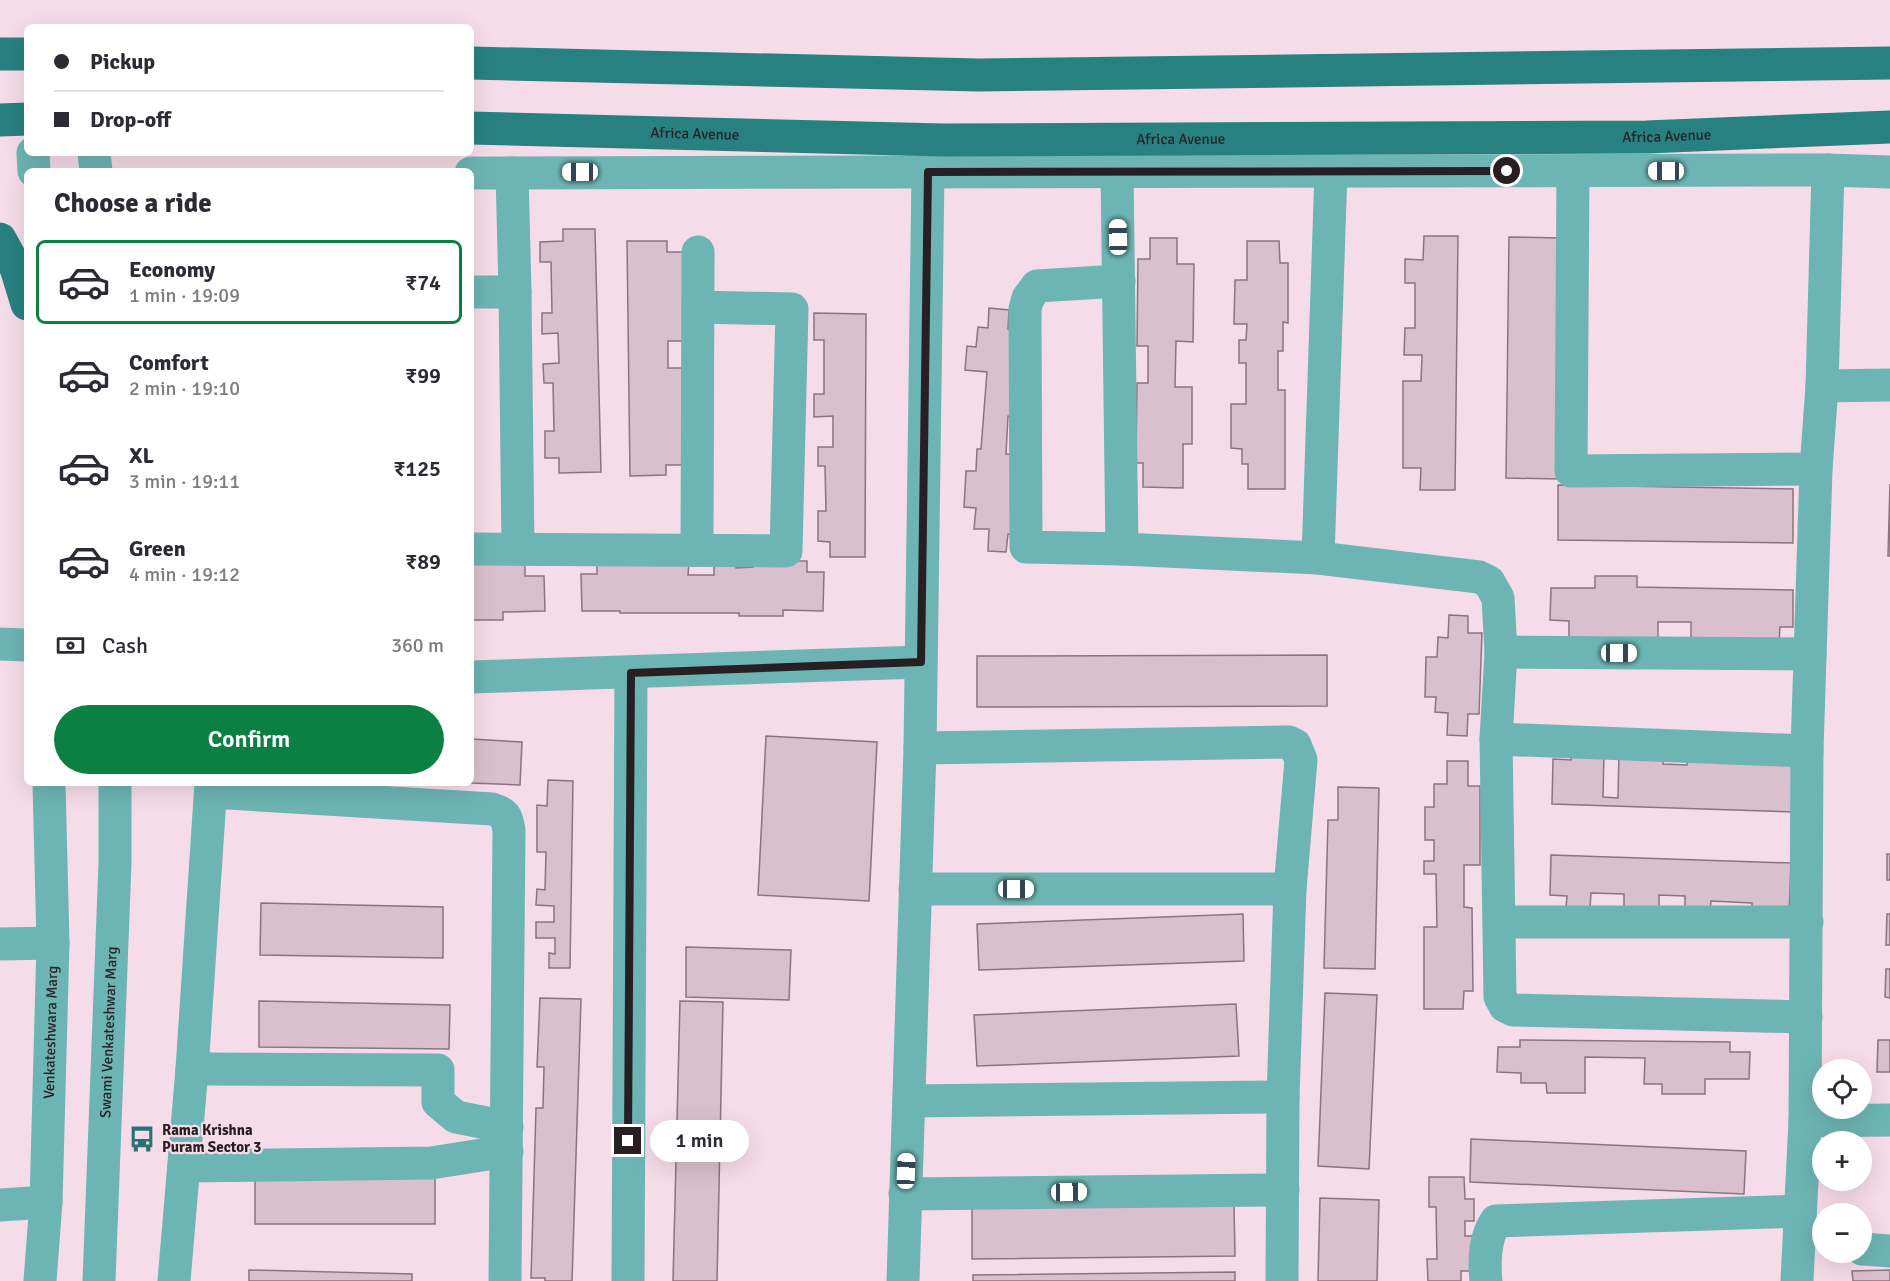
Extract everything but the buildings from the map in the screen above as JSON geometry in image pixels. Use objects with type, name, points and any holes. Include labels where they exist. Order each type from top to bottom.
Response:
[{"type":"main road","points":[[0,54],[24,54]]},
{"type":"main road","points":[[474,63],[979,75],[1890,63]]},
{"type":"main road","points":[[0,120],[24,118]]},
{"type":"main road","name":"Africa Avenue","points":[[474,128],[979,140],[1647,137],[1890,127]]},
{"type":"main road","points":[[0,239],[16,268],[24,294]]},
{"type":"street","points":[[1797,1281],[1810,1244],[1800,1211],[1805,1121],[1807,751],[1816,469],[1822,387],[1828,170]]},
{"type":"street","points":[[474,173],[1828,170],[1890,172]]},
{"type":"street","points":[[1117,171],[1122,549]]},
{"type":"street","points":[[1318,558],[1330,171]]},
{"type":"street","points":[[1573,171],[1571,471],[1816,469]]},
{"type":"street","points":[[903,1281],[920,748],[928,172]]},
{"type":"street","points":[[512,173],[518,549]]},
{"type":"street","points":[[697,550],[698,252]]},
{"type":"street","points":[[1119,281],[1037,286],[1028,298],[1025,309],[1026,547],[1318,558],[1479,577],[1489,582],[1498,598],[1501,652],[1496,739],[1500,997],[1509,1009],[1806,1017]]},
{"type":"street","points":[[474,292],[515,292]]},
{"type":"street","points":[[474,549],[786,551],[792,309],[698,307]]},
{"type":"street","points":[[1822,387],[1890,385]]},
{"type":"street","points":[[0,644],[24,645]]},
{"type":"street","points":[[1501,652],[1810,654]]},
{"type":"street","points":[[474,677],[921,662]]},
{"type":"street","points":[[628,1281],[631,673]]},
{"type":"street","points":[[1496,739],[1807,751]]},
{"type":"street","points":[[920,748],[1289,742],[1295,745],[1300,760],[1290,889],[1283,1097],[1282,1281]]},
{"type":"street","name":"Venkateshwara Marg","points":[[40,1281],[46,1202],[53,943],[49,786]]},
{"type":"street","name":"Swami Venkateshwar Marg","points":[[99,1281],[115,863],[115,786]]},
{"type":"street","points":[[174,1281],[192,1069],[211,787],[492,809],[503,813],[510,830],[505,1281]]},
{"type":"street","points":[[915,889],[1290,889]]},
{"type":"street","points":[[1500,922],[1807,922]]},
{"type":"street","points":[[0,944],[53,943]]},
{"type":"street","points":[[192,1069],[438,1070],[438,1102],[456,1117],[507,1139]]},
{"type":"street","points":[[909,1101],[1283,1097]]},
{"type":"street","points":[[1805,1121],[1890,1120]]},
{"type":"street","points":[[184,1166],[431,1163],[507,1139]]},
{"type":"street","points":[[905,1194],[1283,1190]]},
{"type":"street","points":[[0,1205],[46,1202]]},
{"type":"street","points":[[1486,1281],[1485,1265],[1490,1230],[1496,1221],[1800,1211]]},
{"type":"street","points":[[1872,1249],[1890,1251]]},
{"type":"place","name":"Rama Krishna Puram Sector 3","points":[[142,1139]]},
{"type":"route","points":[[628,1141],[631,673],[921,662],[928,172],[1507,171]]}]
